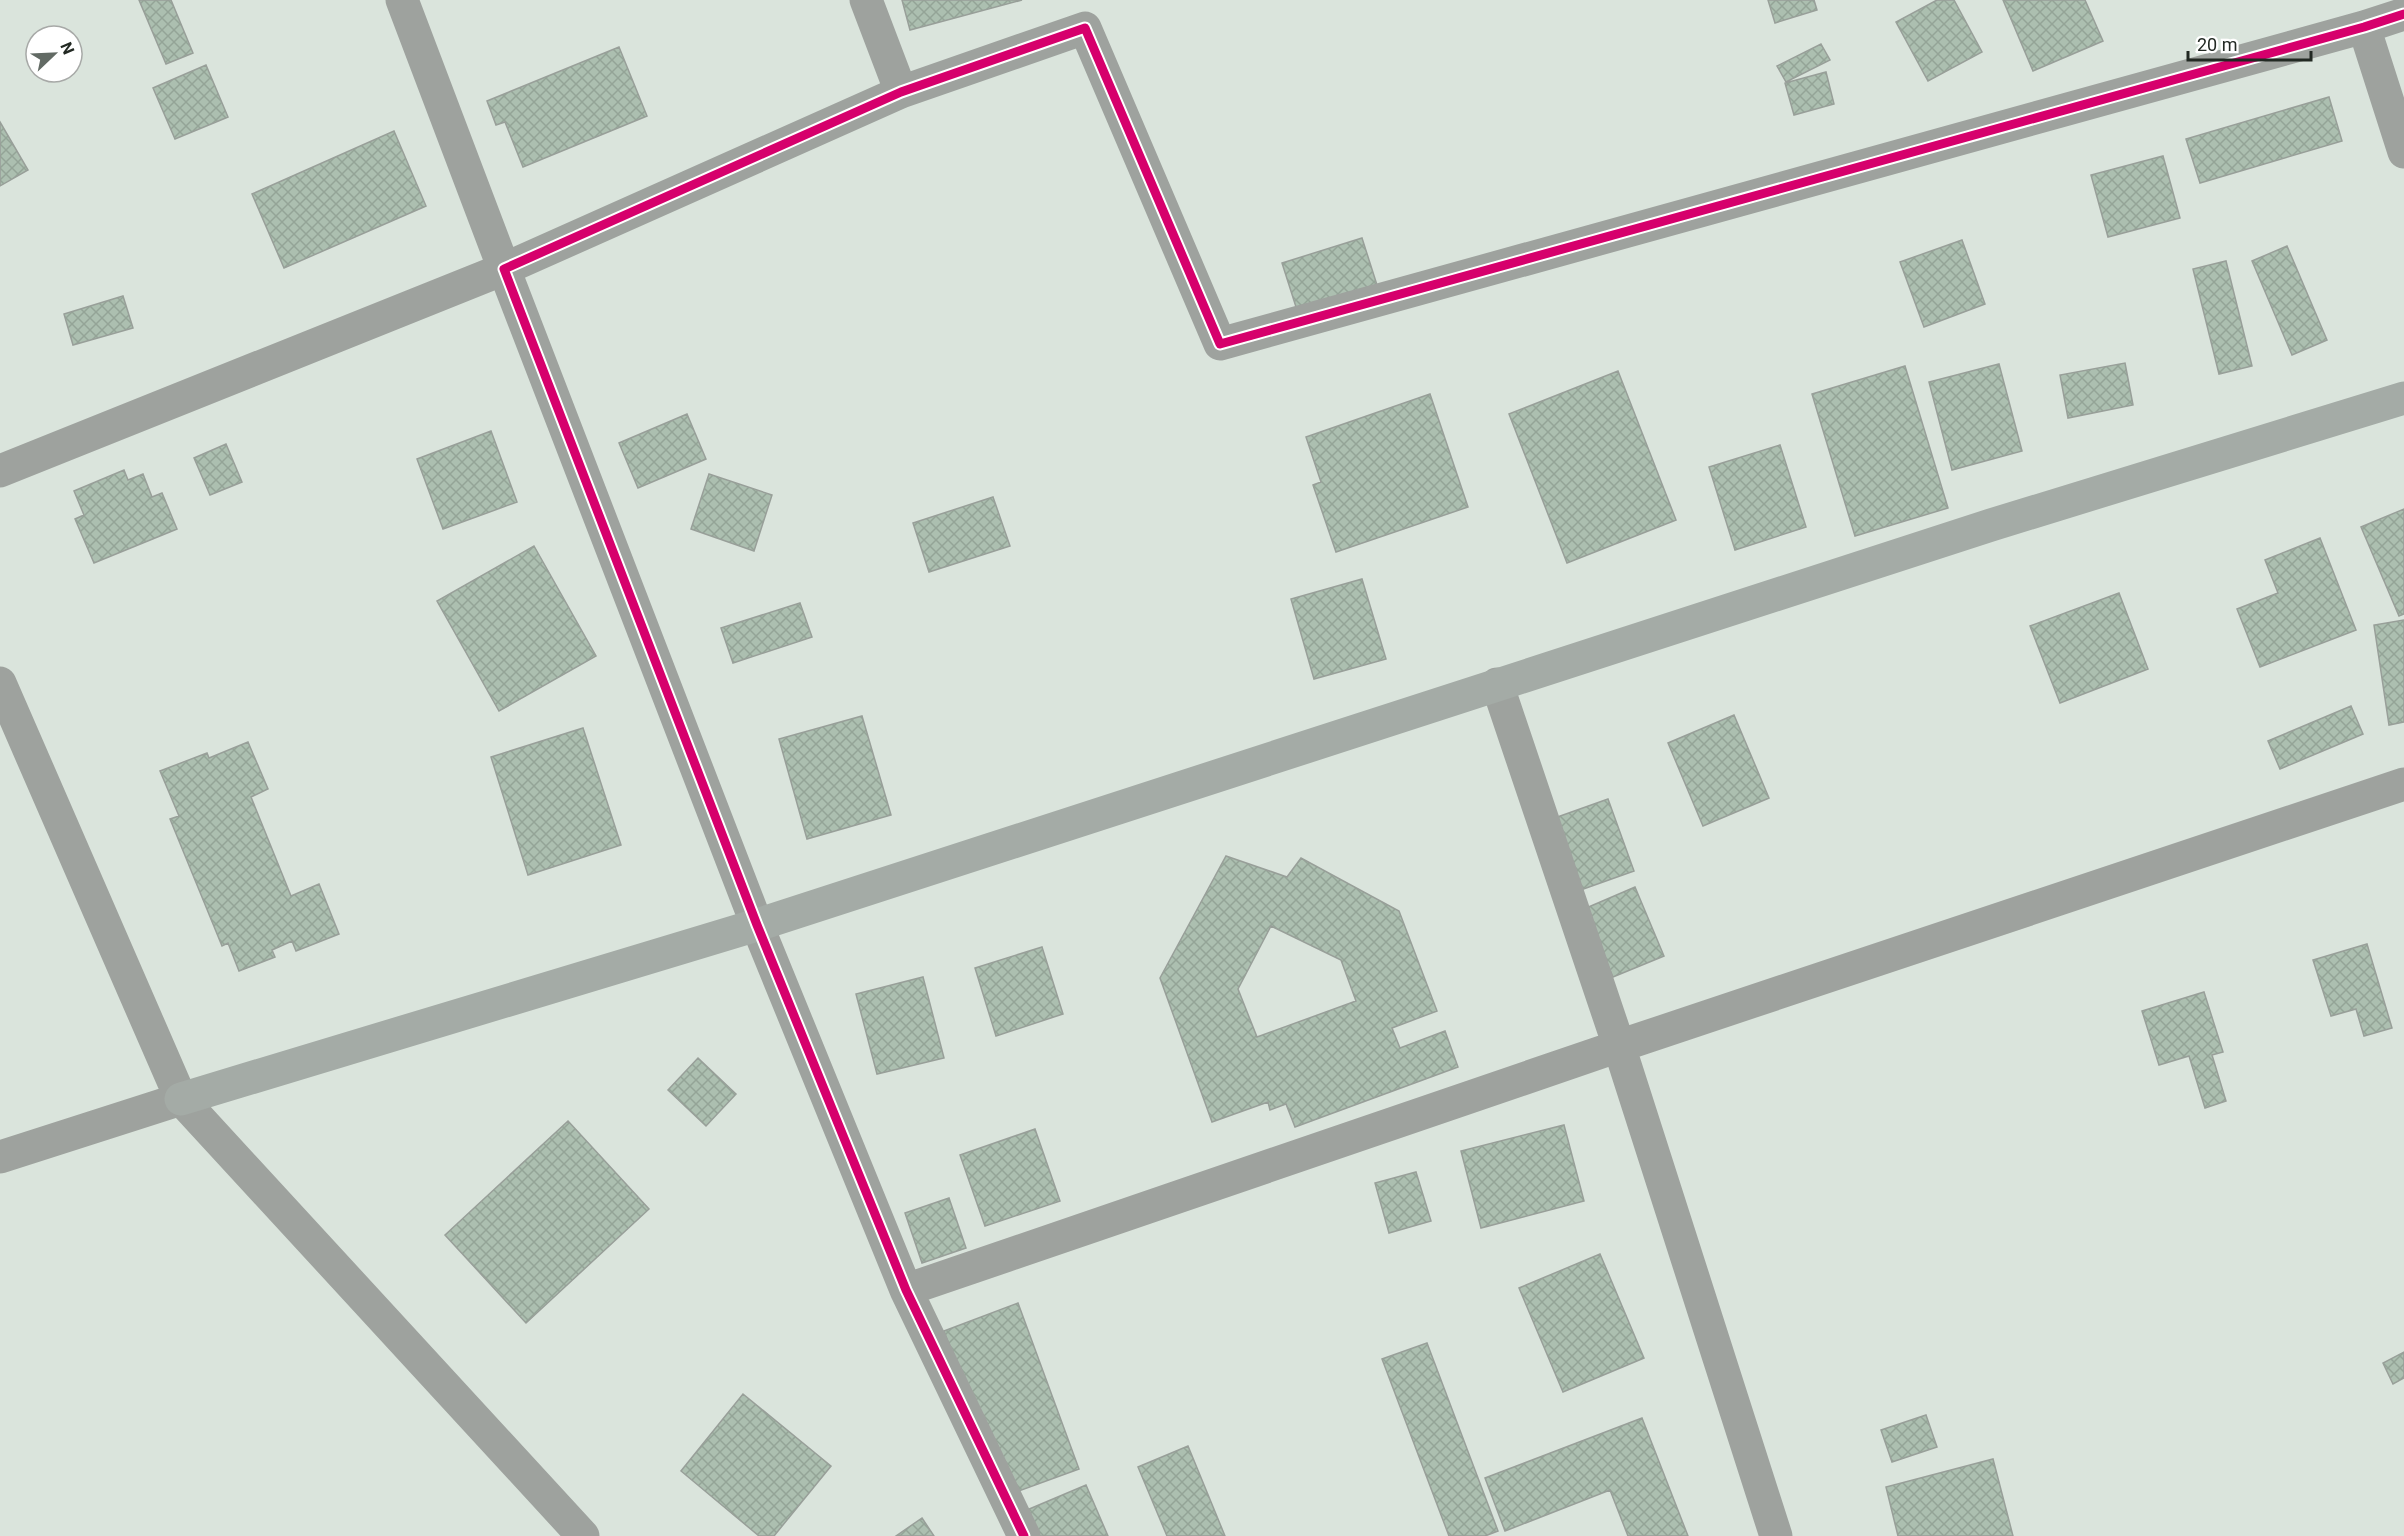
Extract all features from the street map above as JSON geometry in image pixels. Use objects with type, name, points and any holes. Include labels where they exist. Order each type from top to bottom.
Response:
[{"type":"main road","points":[[181,1099],[757,925],[1991,525],[2404,398]]},
{"type":"street","points":[[402,0],[757,925],[906,1290],[1024,1536]]},
{"type":"street","points":[[866,0],[901,92]]},
{"type":"street","points":[[0,471],[504,269],[901,92],[1085,28],[1220,344],[2404,14]]},
{"type":"street","points":[[2364,27],[2404,152]]},
{"type":"street","points":[[0,683],[181,1099],[583,1536]]},
{"type":"street","points":[[1497,684],[1619,1046],[1776,1536]]},
{"type":"street","points":[[906,1290],[1619,1046],[2404,784]]},
{"type":"street","points":[[0,1157],[181,1099]]},
{"type":"building","points":[[139,0],[171,0],[193,53],[166,64]]},
{"type":"building","points":[[902,0],[1022,0],[910,30]]},
{"type":"building","points":[[1768,0],[1814,0],[1817,10],[1775,23]]},
{"type":"building","points":[[1937,0],[1954,0],[1982,52],[1928,81],[1896,22]]},
{"type":"building","points":[[2003,0],[2085,0],[2103,41],[2033,71]]},
{"type":"building","points":[[1821,44],[1830,60],[1786,82],[1777,66]]},
{"type":"building","points":[[619,47],[647,116],[523,167],[505,122],[496,125],[487,101]]},
{"type":"building","points":[[206,65],[228,117],[175,139],[153,88]]},
{"type":"building","points":[[1826,72],[1834,104],[1794,115],[1785,83]]},
{"type":"building","points":[[2329,97],[2342,141],[2200,183],[2186,139]]},
{"type":"building","points":[[0,122],[28,170],[0,186]]},
{"type":"building","points":[[394,131],[426,206],[284,268],[252,194]]},
{"type":"building","points":[[2163,156],[2180,218],[2108,237],[2091,175]]},
{"type":"building","points":[[1362,238],[1377,285],[1297,310],[1282,263]]},
{"type":"building","points":[[1962,240],[1985,304],[1924,327],[1900,262]]},
{"type":"building","points":[[2287,246],[2327,340],[2292,355],[2252,261]]},
{"type":"building","points":[[2226,261],[2252,366],[2219,374],[2193,269]]},
{"type":"building","points":[[123,296],[133,328],[73,345],[64,314]]},
{"type":"building","points":[[2125,363],[2133,405],[2068,418],[2060,375]]},
{"type":"building","points":[[1999,364],[2022,451],[1952,470],[1929,382]]},
{"type":"building","points":[[1905,366],[1948,508],[1855,536],[1812,394]]},
{"type":"building","points":[[1618,371],[1676,520],[1567,563],[1509,414]]},
{"type":"building","points":[[1430,394],[1468,507],[1336,552],[1313,485],[1321,482],[1306,437]]},
{"type":"building","points":[[687,414],[706,459],[638,488],[619,443]]},
{"type":"building","points":[[491,431],[517,502],[443,529],[417,459]]},
{"type":"building","points":[[226,444],[242,482],[210,495],[194,458]]},
{"type":"building","points":[[1780,445],[1806,527],[1735,550],[1709,467]]},
{"type":"building","points":[[124,470],[128,480],[143,474],[152,497],[162,493],[177,529],[94,563],[75,519],[84,515],[74,491]]},
{"type":"building","points":[[709,474],[772,495],[754,551],[691,529]]},
{"type":"building","points":[[993,497],[1010,546],[929,572],[913,523]]},
{"type":"building","points":[[2404,509],[2404,614],[2399,616],[2361,527]]},
{"type":"building","points":[[2320,538],[2356,630],[2260,667],[2237,609],[2278,593],[2265,560]]},
{"type":"building","points":[[534,546],[596,656],[499,711],[437,601]]},
{"type":"building","points":[[1362,579],[1386,659],[1314,679],[1291,599]]},
{"type":"building","points":[[2119,593],[2148,669],[2060,703],[2030,626]]},
{"type":"building","points":[[800,603],[812,637],[733,663],[721,628]]},
{"type":"building","points":[[2404,620],[2404,722],[2389,725],[2374,625]]},
{"type":"building","points":[[2351,706],[2363,734],[2280,769],[2268,741]]},
{"type":"building","points":[[1734,715],[1769,798],[1703,826],[1668,743]]},
{"type":"building","points":[[862,716],[891,815],[807,839],[779,739]]},
{"type":"building","points":[[583,728],[621,845],[528,875],[491,757]]},
{"type":"building","points":[[248,742],[268,789],[251,797],[291,896],[319,884],[339,934],[296,951],[292,941],[272,950],[275,957],[239,971],[228,943],[222,946],[170,819],[179,816],[160,771],[207,753],[209,758]]},
{"type":"building","points":[[1608,799],[1634,871],[1575,892],[1549,820]]},
{"type":"building","points":[[1226,856],[1287,877],[1301,858],[1399,911],[1437,1011],[1392,1028],[1400,1048],[1445,1031],[1458,1067],[1295,1127],[1286,1104],[1270,1110],[1268,1102],[1212,1122],[1160,978]],"holes":[[[1271,926],[1341,960],[1356,1001],[1257,1037],[1238,989]]]},
{"type":"building","points":[[1635,887],[1664,956],[1613,977],[1584,909]]},
{"type":"building","points":[[2367,944],[2392,1028],[2364,1036],[2356,1009],[2331,1016],[2313,960]]},
{"type":"building","points":[[1042,947],[1063,1014],[996,1036],[975,968]]},
{"type":"building","points":[[923,977],[944,1058],[877,1074],[856,994]]},
{"type":"building","points":[[2204,992],[2223,1052],[2212,1055],[2226,1101],[2205,1108],[2189,1056],[2159,1065],[2142,1011]]},
{"type":"building","points":[[698,1058],[736,1094],[706,1126],[668,1090]]},
{"type":"building","points":[[568,1121],[649,1209],[526,1323],[445,1235]]},
{"type":"building","points":[[1564,1125],[1584,1201],[1481,1228],[1461,1151]]},
{"type":"building","points":[[1035,1129],[1060,1201],[985,1226],[960,1155]]},
{"type":"building","points":[[1416,1172],[1431,1221],[1389,1233],[1375,1183]]},
{"type":"building","points":[[949,1198],[966,1248],[922,1263],[905,1213]]},
{"type":"building","points":[[1600,1254],[1644,1358],[1563,1392],[1519,1288]]},
{"type":"building","points":[[1018,1303],[1079,1469],[1005,1496],[944,1331]]},
{"type":"building","points":[[1427,1343],[1498,1531],[1485,1536],[1449,1536],[1382,1359]]},
{"type":"building","points":[[2404,1352],[2404,1378],[2393,1384],[2383,1363]]},
{"type":"building","points":[[743,1394],[831,1466],[774,1536],[759,1536],[681,1471]]},
{"type":"building","points":[[1926,1415],[1937,1447],[1892,1462],[1881,1430]]},
{"type":"building","points":[[1642,1418],[1688,1536],[1628,1536],[1610,1490],[1505,1531],[1485,1478]]},
{"type":"building","points":[[1188,1446],[1225,1536],[1167,1536],[1138,1467]]},
{"type":"building","points":[[1993,1459],[2013,1536],[1898,1536],[1886,1487]]},
{"type":"building","points":[[1086,1485],[1108,1536],[1038,1536],[1027,1510]]},
{"type":"building","points":[[922,1518],[934,1536],[896,1536]]},
{"type":"cycle path","points":[[1024,1536],[906,1290],[757,925],[504,269],[901,92],[1085,28],[1220,344],[2404,14]]}]
